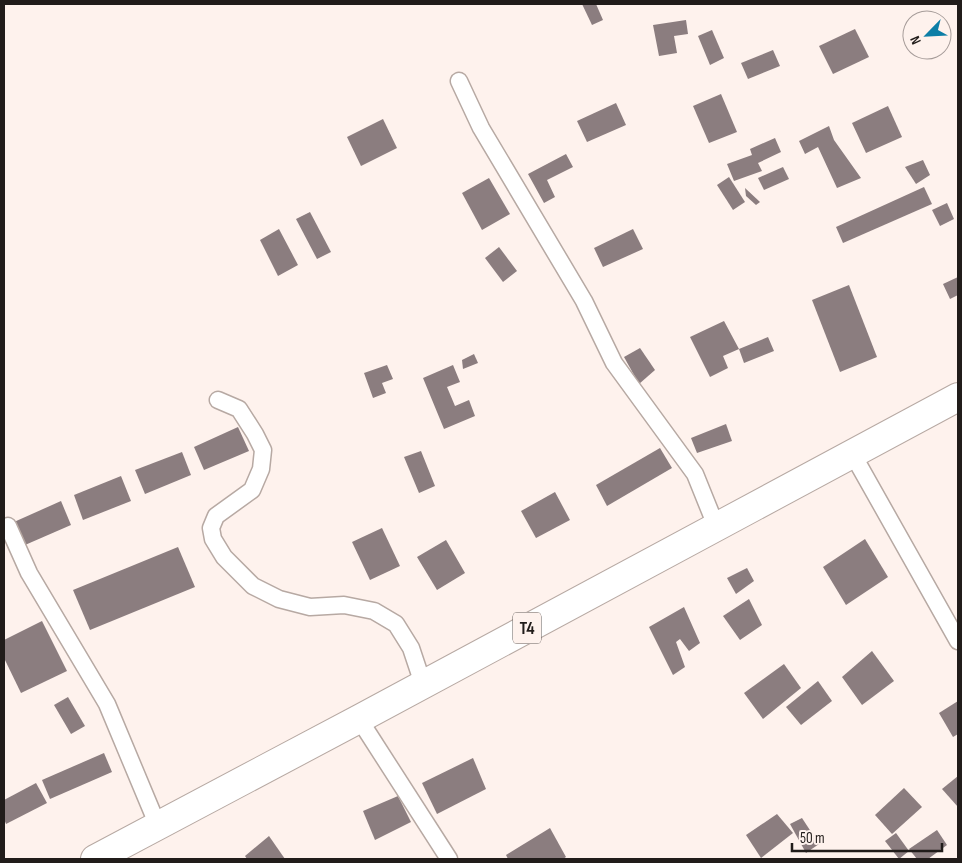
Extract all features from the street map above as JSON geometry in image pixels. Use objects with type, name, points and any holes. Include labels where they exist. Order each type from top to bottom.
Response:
[{"type":"highway","name":"T4","points":[[95,859],[958,397]]},
{"type":"street","points":[[459,81],[481,128],[584,301],[614,364],[695,474],[716,526]]},
{"type":"street","points":[[218,400],[239,410],[263,450],[261,469],[252,490],[216,516],[210,528],[213,539],[224,557],[253,586],[279,599],[310,607],[344,605],[374,611],[396,624],[411,648],[423,684]]},
{"type":"street","points":[[852,453],[958,641]]},
{"type":"street","points":[[8,526],[29,573],[108,704],[158,826]]},
{"type":"street","points":[[359,719],[450,859]]},
{"type":"building","points":[[582,4],[596,4],[603,20],[592,25]]},
{"type":"building","points":[[686,20],[688,34],[674,36],[677,53],[659,56],[653,25]]},
{"type":"building","points":[[855,29],[869,57],[833,74],[819,46]]},
{"type":"building","points":[[712,30],[724,58],[710,65],[698,36]]},
{"type":"building","points":[[773,50],[780,66],[748,79],[741,63]]},
{"type":"building","points":[[721,94],[737,132],[709,143],[693,106]]},
{"type":"building","points":[[616,103],[626,125],[587,142],[577,121]]},
{"type":"building","points":[[888,106],[902,137],[866,153],[852,123]]},
{"type":"building","points":[[383,119],[397,148],[361,166],[347,137]]},
{"type":"building","points":[[829,126],[834,140],[861,178],[837,188],[818,147],[805,154],[799,141]]},
{"type":"building","points":[[775,138],[781,152],[758,163],[762,171],[734,181],[727,164],[752,155],[750,149]]},
{"type":"building","points":[[566,154],[573,167],[547,180],[555,197],[544,203],[528,174]]},
{"type":"building","points":[[923,160],[930,175],[916,184],[905,167]]},
{"type":"building","points":[[783,167],[789,179],[764,190],[758,178]]},
{"type":"building","points":[[729,177],[745,202],[733,210],[717,185]]},
{"type":"building","points":[[489,178],[510,214],[482,230],[462,193]]},
{"type":"building","points":[[924,187],[932,204],[843,243],[836,227]]},
{"type":"building","points":[[745,188],[760,202],[756,205],[746,196]]},
{"type":"building","points":[[947,203],[954,219],[940,226],[932,210]]},
{"type":"building","points":[[310,212],[331,252],[317,259],[296,219]]},
{"type":"building","points":[[279,229],[298,265],[278,276],[260,240]]},
{"type":"building","points":[[633,229],[643,249],[603,267],[594,248]]},
{"type":"building","points":[[499,247],[517,271],[503,282],[485,258]]},
{"type":"building","points":[[958,277],[958,295],[950,299],[943,284]]},
{"type":"building","points":[[849,285],[877,357],[840,372],[812,300]]},
{"type":"building","points":[[724,321],[739,349],[723,356],[728,368],[710,377],[690,337]]},
{"type":"building","points":[[768,337],[774,351],[744,363],[739,349]]},
{"type":"building","points":[[640,348],[655,370],[639,384],[624,357]]},
{"type":"building","points":[[474,354],[478,363],[463,369],[462,360]]},
{"type":"building","points":[[387,365],[393,379],[382,383],[386,393],[373,398],[364,373]]},
{"type":"building","points":[[453,365],[460,382],[447,387],[455,406],[469,400],[475,416],[444,429],[423,378]]},
{"type":"building","points":[[726,424],[732,441],[697,453],[691,438]]},
{"type":"building","points":[[238,427],[249,451],[204,470],[194,447]]},
{"type":"building","points":[[660,448],[672,468],[607,506],[596,485]]},
{"type":"building","points":[[421,451],[435,486],[419,493],[404,457]]},
{"type":"building","points":[[182,452],[191,475],[145,494],[135,470]]},
{"type":"building","points":[[121,476],[131,501],[83,520],[74,495]]},
{"type":"building","points":[[555,492],[570,520],[536,538],[521,511]]},
{"type":"building","points":[[61,501],[71,525],[25,545],[14,522]]},
{"type":"building","points":[[382,528],[400,566],[370,580],[352,542]]},
{"type":"building","points":[[865,539],[888,577],[846,605],[823,567]]},
{"type":"building","points":[[446,540],[465,573],[437,590],[417,557]]},
{"type":"building","points":[[178,547],[195,587],[90,630],[73,590]]},
{"type":"building","points":[[747,568],[754,581],[736,594],[727,578]]},
{"type":"building","points":[[749,599],[762,625],[740,640],[723,616]]},
{"type":"building","points":[[684,607],[700,643],[689,651],[680,639],[676,642],[685,667],[673,675],[649,627]]},
{"type":"building","points":[[42,621],[67,671],[21,693],[4,658],[4,640]]},
{"type":"building","points":[[872,651],[894,681],[862,705],[842,677]]},
{"type":"building","points":[[784,664],[801,688],[763,719],[744,693]]},
{"type":"building","points":[[818,681],[832,701],[801,725],[786,707]]},
{"type":"building","points":[[68,697],[85,726],[71,734],[54,705]]},
{"type":"building","points":[[958,701],[958,734],[953,737],[939,713]]},
{"type":"building","points":[[104,753],[112,772],[50,799],[42,780]]},
{"type":"building","points":[[473,758],[486,789],[437,814],[422,783]]},
{"type":"building","points":[[958,776],[958,807],[942,789]]},
{"type":"building","points":[[36,783],[47,803],[6,824],[4,819],[4,800]]},
{"type":"building","points":[[904,788],[922,807],[892,834],[875,815]]},
{"type":"building","points":[[398,796],[411,822],[375,840],[363,811]]},
{"type":"building","points":[[777,814],[793,833],[761,858],[746,835]]},
{"type":"building","points":[[802,818],[819,844],[806,853],[790,824]]},
{"type":"building","points":[[550,828],[566,857],[563,859],[508,859],[506,855]]},
{"type":"building","points":[[937,830],[947,845],[928,859],[917,859],[909,849]]},
{"type":"building","points":[[896,833],[909,851],[899,859],[885,841]]},
{"type":"building","points":[[269,836],[285,859],[247,859],[245,856]]}]
